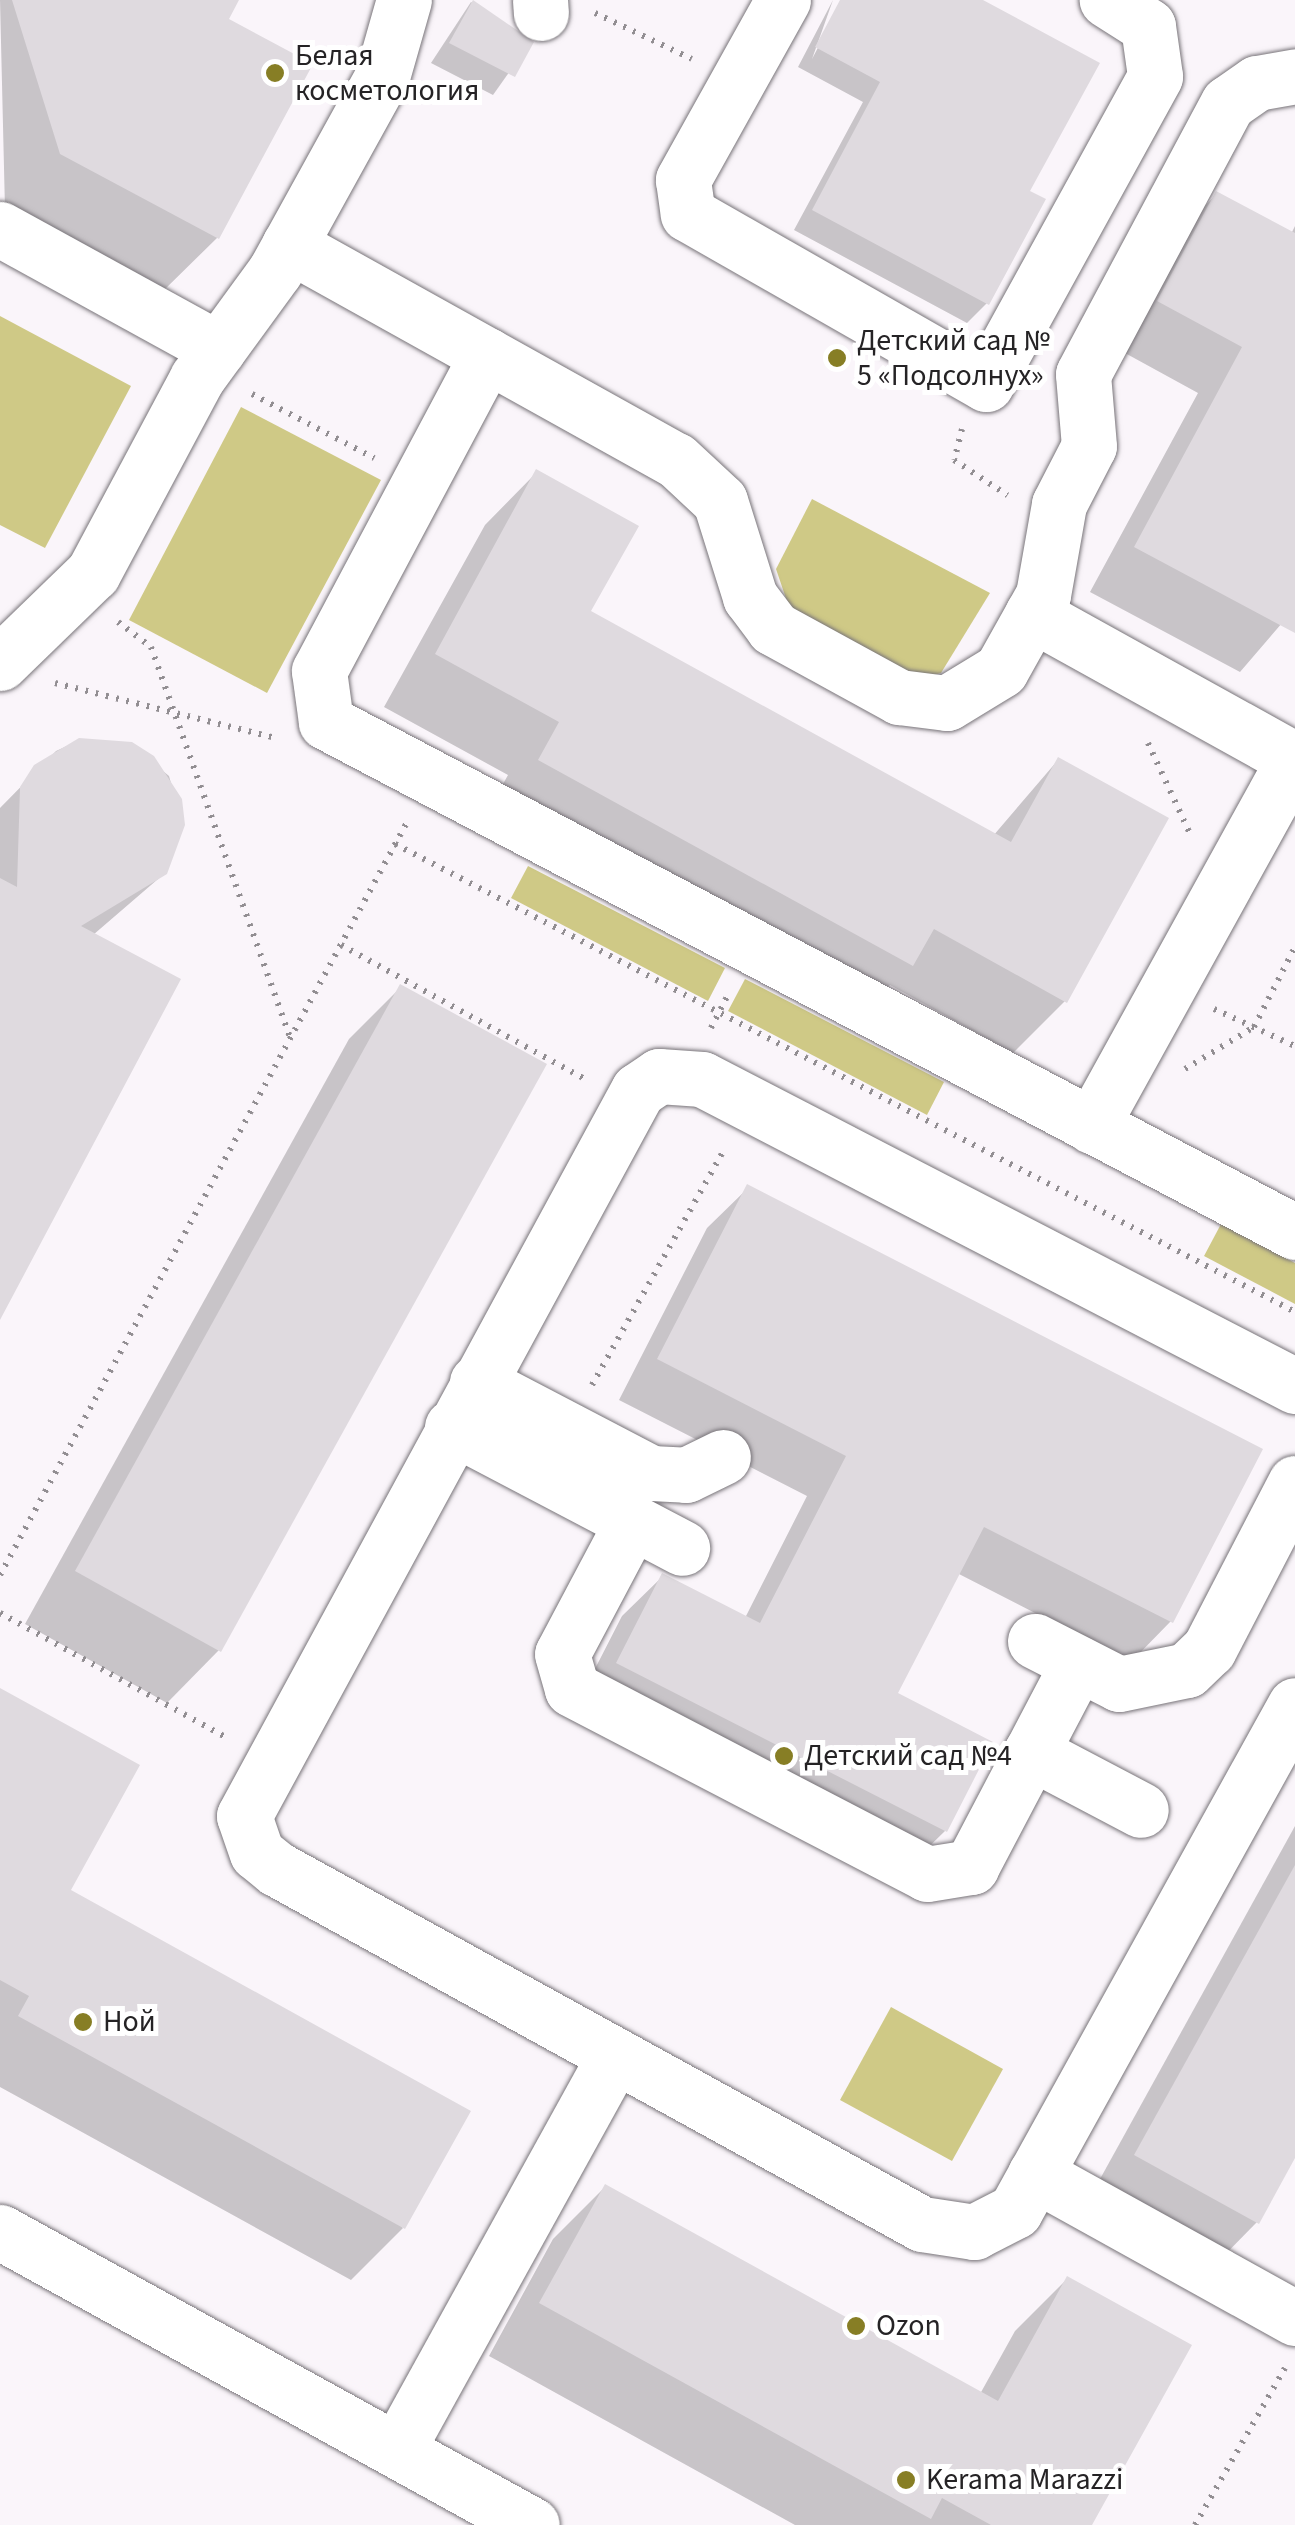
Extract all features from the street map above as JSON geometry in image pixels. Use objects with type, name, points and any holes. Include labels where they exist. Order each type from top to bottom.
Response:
[{"type":"lane","points":[[17,651],[72,598],[211,358],[289,246],[382,77],[404,0]]},
{"type":"lane","points":[[783,0],[683,180],[688,214],[986,384],[1155,76],[1148,26],[1106,0]]},
{"type":"lane","points":[[289,246],[704,480],[732,523],[750,597],[773,628],[899,697],[947,703],[985,687],[1032,614],[1052,572],[1059,504],[1090,446],[1083,374],[1228,103],[1256,83],[1295,76]]},
{"type":"lane","points":[[0,228],[211,358]]},
{"type":"lane","points":[[487,355],[316,691],[326,722],[344,737],[1295,1232]]},
{"type":"lane","points":[[1032,614],[1294,759],[1091,1126]]},
{"type":"lane","points":[[1295,1386],[750,1104],[687,1074],[658,1076],[630,1104],[267,1761],[244,1816],[258,1853],[615,2056],[950,2234],[996,2225],[1016,2211],[1295,1705]]},
{"type":"lane","points":[[464,1405],[567,1429],[662,1475],[696,1472],[722,1457]]},
{"type":"lane","points":[[464,1405],[632,1522],[682,1548]]},
{"type":"lane","points":[[632,1522],[562,1654],[572,1690],[938,1877],[971,1867],[1031,1752],[1057,1652],[1119,1684],[1187,1670],[1209,1650],[1295,1483]]},
{"type":"lane","points":[[1031,1752],[1141,1810]]},
{"type":"lane","points":[[397,2450],[615,2056]]},
{"type":"lane","points":[[1035,2174],[1295,2318]]},
{"type":"lane","points":[[0,2232],[532,2525]]},
{"type":"path","points":[[604,18],[738,81]]},
{"type":"path","points":[[211,358],[419,482]]},
{"type":"path","points":[[72,598],[146,641],[290,1038]]},
{"type":"path","points":[[17,651],[174,713],[283,740]]},
{"type":"path","points":[[1107,656],[1219,895]]},
{"type":"path","points":[[0,1575],[428,781]]},
{"type":"path","points":[[395,844],[1295,1312]]},
{"type":"path","points":[[341,945],[630,1104]]},
{"type":"path","points":[[1172,1076],[1254,1028],[1295,946]]},
{"type":"path","points":[[687,1074],[752,950]]},
{"type":"path","points":[[1168,988],[1295,1046]]},
{"type":"path","points":[[567,1429],[750,1104]]},
{"type":"path","points":[[0,1613],[267,1761]]},
{"type":"path","points":[[1196,2525],[1295,2349]]},
{"type":"shaded area","points":[[0,316],[131,386],[45,548],[0,525]]},
{"type":"shaded area","points":[[241,407],[381,480],[267,693],[129,620]]},
{"type":"shaded area","points":[[812,499],[990,593],[941,673],[919,679],[792,616],[776,569]]},
{"type":"shaded area","points":[[528,866],[725,968],[708,1001],[511,898]]},
{"type":"shaded area","points":[[745,979],[944,1082],[927,1115],[728,1011]]},
{"type":"shaded area","points":[[1221,1224],[1295,1263],[1295,1304],[1204,1256]]},
{"type":"shaded area","points":[[891,2007],[1003,2069],[952,2161],[840,2100]]},
{"type":"building","points":[[12,0],[239,0],[229,19],[313,64],[219,239],[60,154]]},
{"type":"building","points":[[473,0],[534,42],[515,77],[449,43]]},
{"type":"building","points":[[840,0],[983,0],[1100,63],[1030,191],[1046,199],[989,305],[812,210],[880,82],[815,47]]},
{"type":"building","points":[[1216,191],[1295,233],[1295,633],[1134,547],[1242,347],[1157,301]]},
{"type":"building","points":[[536,469],[639,526],[591,611],[1011,842],[1058,757],[1169,818],[1067,1003],[934,929],[913,966],[538,760],[559,722],[435,654]]},
{"type":"building","points":[[79,738],[132,742],[154,756],[182,799],[185,825],[167,874],[81,926],[181,979],[0,1320],[0,878],[17,887],[20,787],[34,765]]},
{"type":"building","points":[[400,984],[547,1064],[221,1652],[75,1571]]},
{"type":"building","points":[[747,1184],[1263,1449],[1173,1623],[984,1527],[898,1693],[993,1742],[947,1832],[616,1663],[662,1573],[760,1623],[846,1456],[657,1359]]},
{"type":"building","points":[[0,1688],[140,1765],[71,1890],[471,2111],[405,2229],[18,2016],[29,1996],[0,1980]]},
{"type":"building","points":[[1295,1865],[1295,2158],[1259,2224],[1134,2155]]},
{"type":"building","points":[[605,2184],[998,2401],[1067,2276],[1192,2345],[1092,2525],[991,2525],[942,2498],[931,2519],[539,2303]]},
{"type":"place","name":"Белая косметология","points":[[275,73]]},
{"type":"place","name":"Детский сад № 5 «Подсолнух»","points":[[837,358]]},
{"type":"place","name":"Детский сад №4","points":[[784,1756]]},
{"type":"place","name":"Ной","points":[[83,2022]]},
{"type":"place","name":"Ozon","points":[[856,2326]]},
{"type":"place","name":"Kerama Marazzi","points":[[906,2480]]}]
